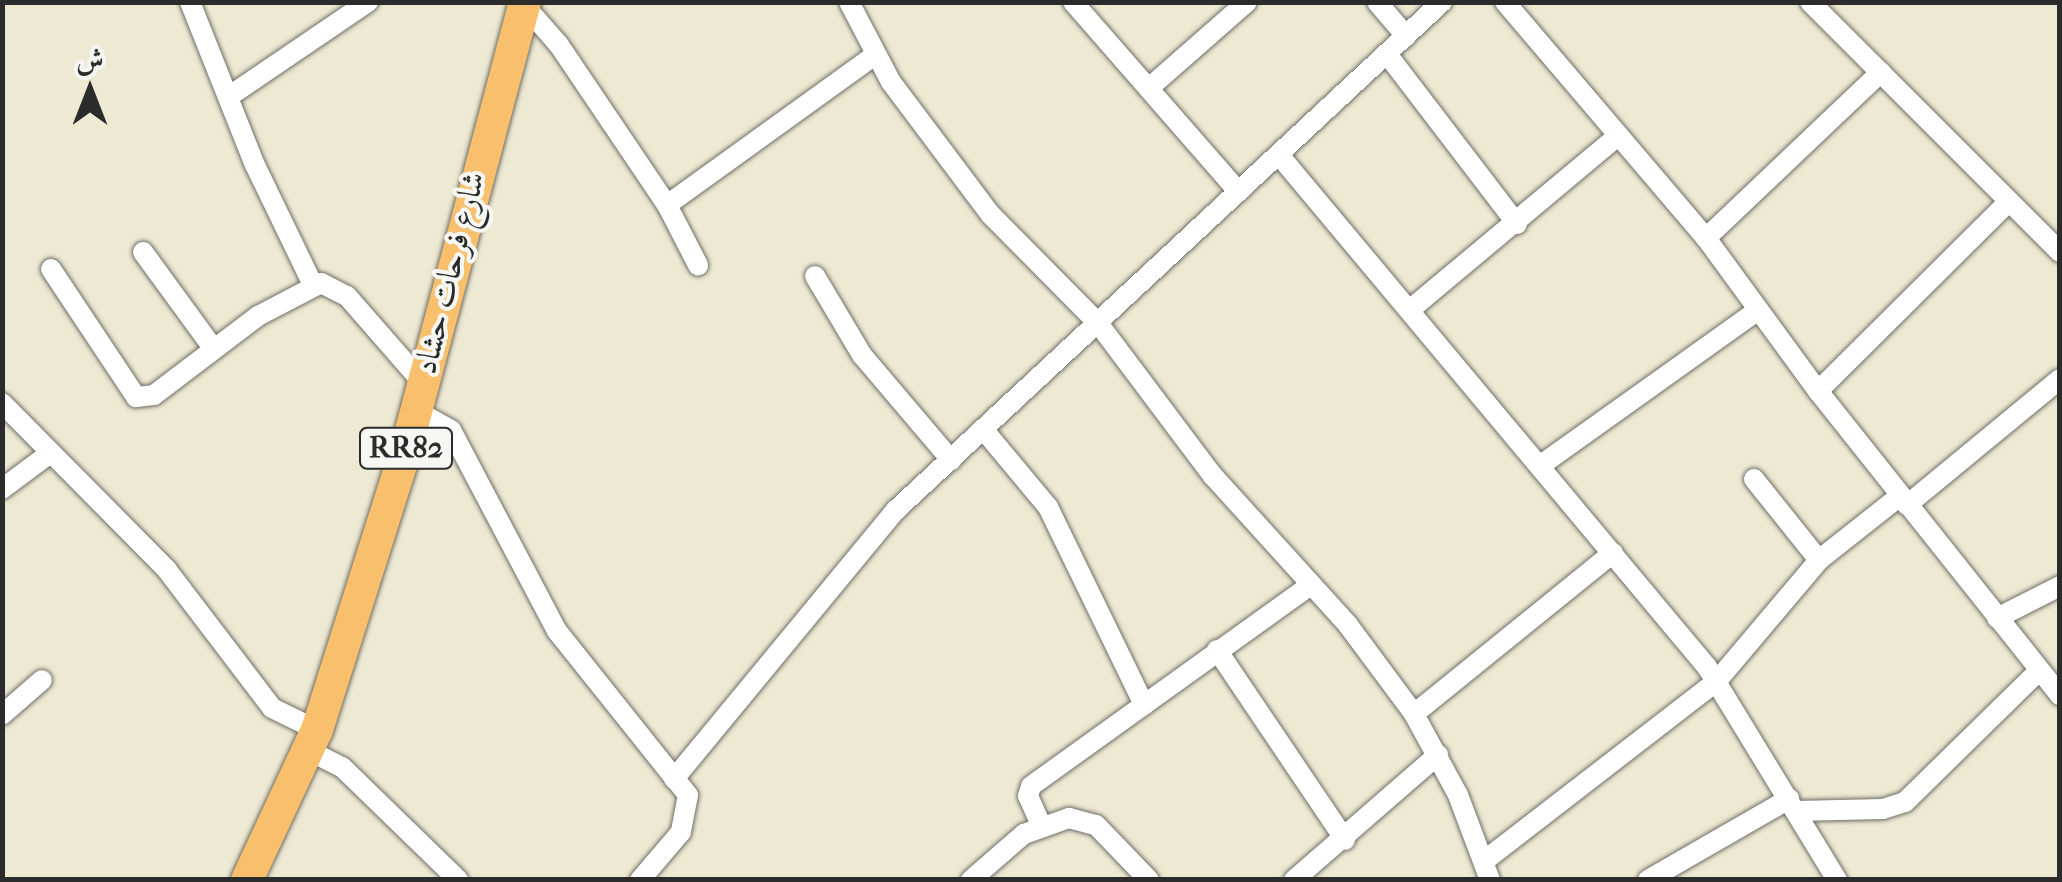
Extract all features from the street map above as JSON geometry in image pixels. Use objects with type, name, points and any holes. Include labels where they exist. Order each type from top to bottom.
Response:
[{"type":"main road","name":"شارع فرحات حشاد","points":[[246,880],[313,740],[419,396],[524,4]]},
{"type":"street","points":[[190,2],[231,95],[255,165],[313,285]]},
{"type":"street","points":[[231,95],[368,2]]},
{"type":"street","points":[[848,2],[875,55],[991,214],[1098,323],[1213,476],[1311,584],[1414,714],[1438,756],[1487,870],[1716,682],[1820,560],[2060,379]]},
{"type":"street","points":[[1073,2],[1239,192]]},
{"type":"street","points":[[1149,88],[1247,2]]},
{"type":"street","points":[[1377,2],[1406,36]]},
{"type":"street","points":[[674,779],[896,510],[1442,2]]},
{"type":"street","points":[[1505,2],[1706,238],[1818,391],[2060,695]]},
{"type":"street","points":[[1810,2],[2060,252]]},
{"type":"street","points":[[524,4],[559,44],[667,205],[698,265]]},
{"type":"street","points":[[1387,54],[1517,224]]},
{"type":"street","points":[[667,205],[875,55]]},
{"type":"street","points":[[1706,238],[1881,72]]},
{"type":"street","points":[[1412,308],[1618,136]]},
{"type":"street","points":[[1279,155],[1412,308],[1716,682],[1837,880]]},
{"type":"street","points":[[1818,391],[2009,201]]},
{"type":"street","points":[[143,252],[213,348]]},
{"type":"street","points":[[51,269],[136,397],[154,395],[213,348],[313,285],[334,284],[419,396],[452,430],[557,631],[688,795],[682,832],[652,876]]},
{"type":"street","points":[[815,276],[862,355],[951,460]]},
{"type":"street","points":[[1541,466],[1758,310]]},
{"type":"street","points":[[2,403],[168,570],[272,708],[313,740],[458,880]]},
{"type":"street","points":[[984,429],[1048,507],[1144,705]]},
{"type":"street","points":[[2,489],[50,454]]},
{"type":"street","points":[[1754,480],[1820,560]]},
{"type":"street","points":[[1414,714],[1613,553]]},
{"type":"street","points":[[1041,825],[1028,796],[1031,786],[1311,584]]},
{"type":"street","points":[[1997,618],[2060,586]]},
{"type":"street","points":[[1217,650],[1345,840]]},
{"type":"street","points":[[1648,880],[1792,805],[1883,810],[1904,802],[2040,671]]},
{"type":"street","points":[[2,715],[42,680]]},
{"type":"street","points":[[1299,878],[1438,756]]},
{"type":"street","points":[[971,880],[1041,825],[1069,818],[1096,825],[1150,880]]}]
